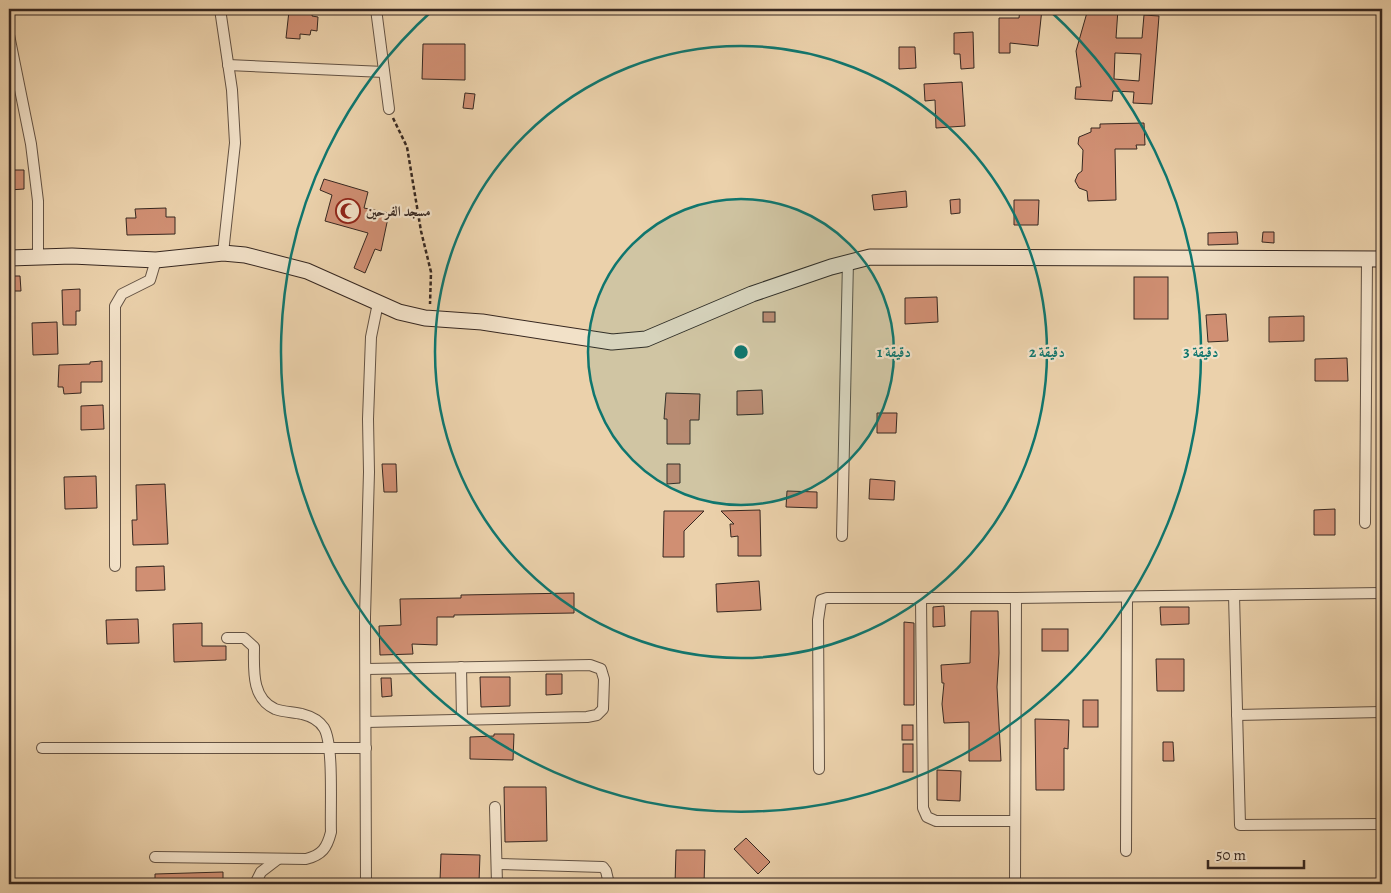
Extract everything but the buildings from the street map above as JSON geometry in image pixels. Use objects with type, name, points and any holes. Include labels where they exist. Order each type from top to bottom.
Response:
[{"type":"street","points":[[220,9],[232,90],[234,143],[223,253]]},
{"type":"street","points":[[376,9],[389,109]]},
{"type":"street","points":[[9,35],[31,144],[38,201],[38,256]]},
{"type":"street","points":[[228,65],[384,72]]},
{"type":"street","points":[[9,258],[72,256],[156,260],[223,253],[274,261],[307,271],[399,312],[425,318],[482,322],[612,342],[646,339],[752,294],[848,262],[870,257],[1375,260],[1365,523]]},
{"type":"street","points":[[115,566],[115,306],[122,294],[150,280],[156,260]]},
{"type":"street","points":[[842,536],[848,262]]},
{"type":"street","points":[[366,884],[369,374],[371,337],[378,303]]},
{"type":"street","points":[[818,769],[818,620],[821,600],[827,598],[1127,597],[1382,593]]},
{"type":"street","points":[[1234,595],[1240,825],[1382,824]]},
{"type":"street","points":[[1126,851],[1127,597]]},
{"type":"street","points":[[921,598],[923,808],[927,817],[936,821],[1015,821]]},
{"type":"street","points":[[1015,884],[1016,598]]},
{"type":"street","points":[[155,857],[306,859],[317,856],[328,844],[331,832],[327,735],[316,720],[305,715],[276,709],[266,703],[256,686],[254,647],[244,638],[227,638]]},
{"type":"street","points":[[366,669],[590,665],[601,669],[604,679],[603,709],[598,714],[588,717],[366,722]]},
{"type":"street","points":[[461,667],[462,719]]},
{"type":"street","points":[[1238,715],[1382,712]]},
{"type":"street","points":[[42,748],[366,748]]},
{"type":"street","points":[[495,807],[497,884]]},
{"type":"street","points":[[255,884],[261,872],[278,859]]},
{"type":"street","points":[[497,864],[603,867],[609,884]]},
{"type":"path","points":[[389,109],[407,147],[421,231],[431,272],[430,302],[425,318]]},
{"type":"place","name":"مسجد الفرحين","points":[[348,211]]}]
